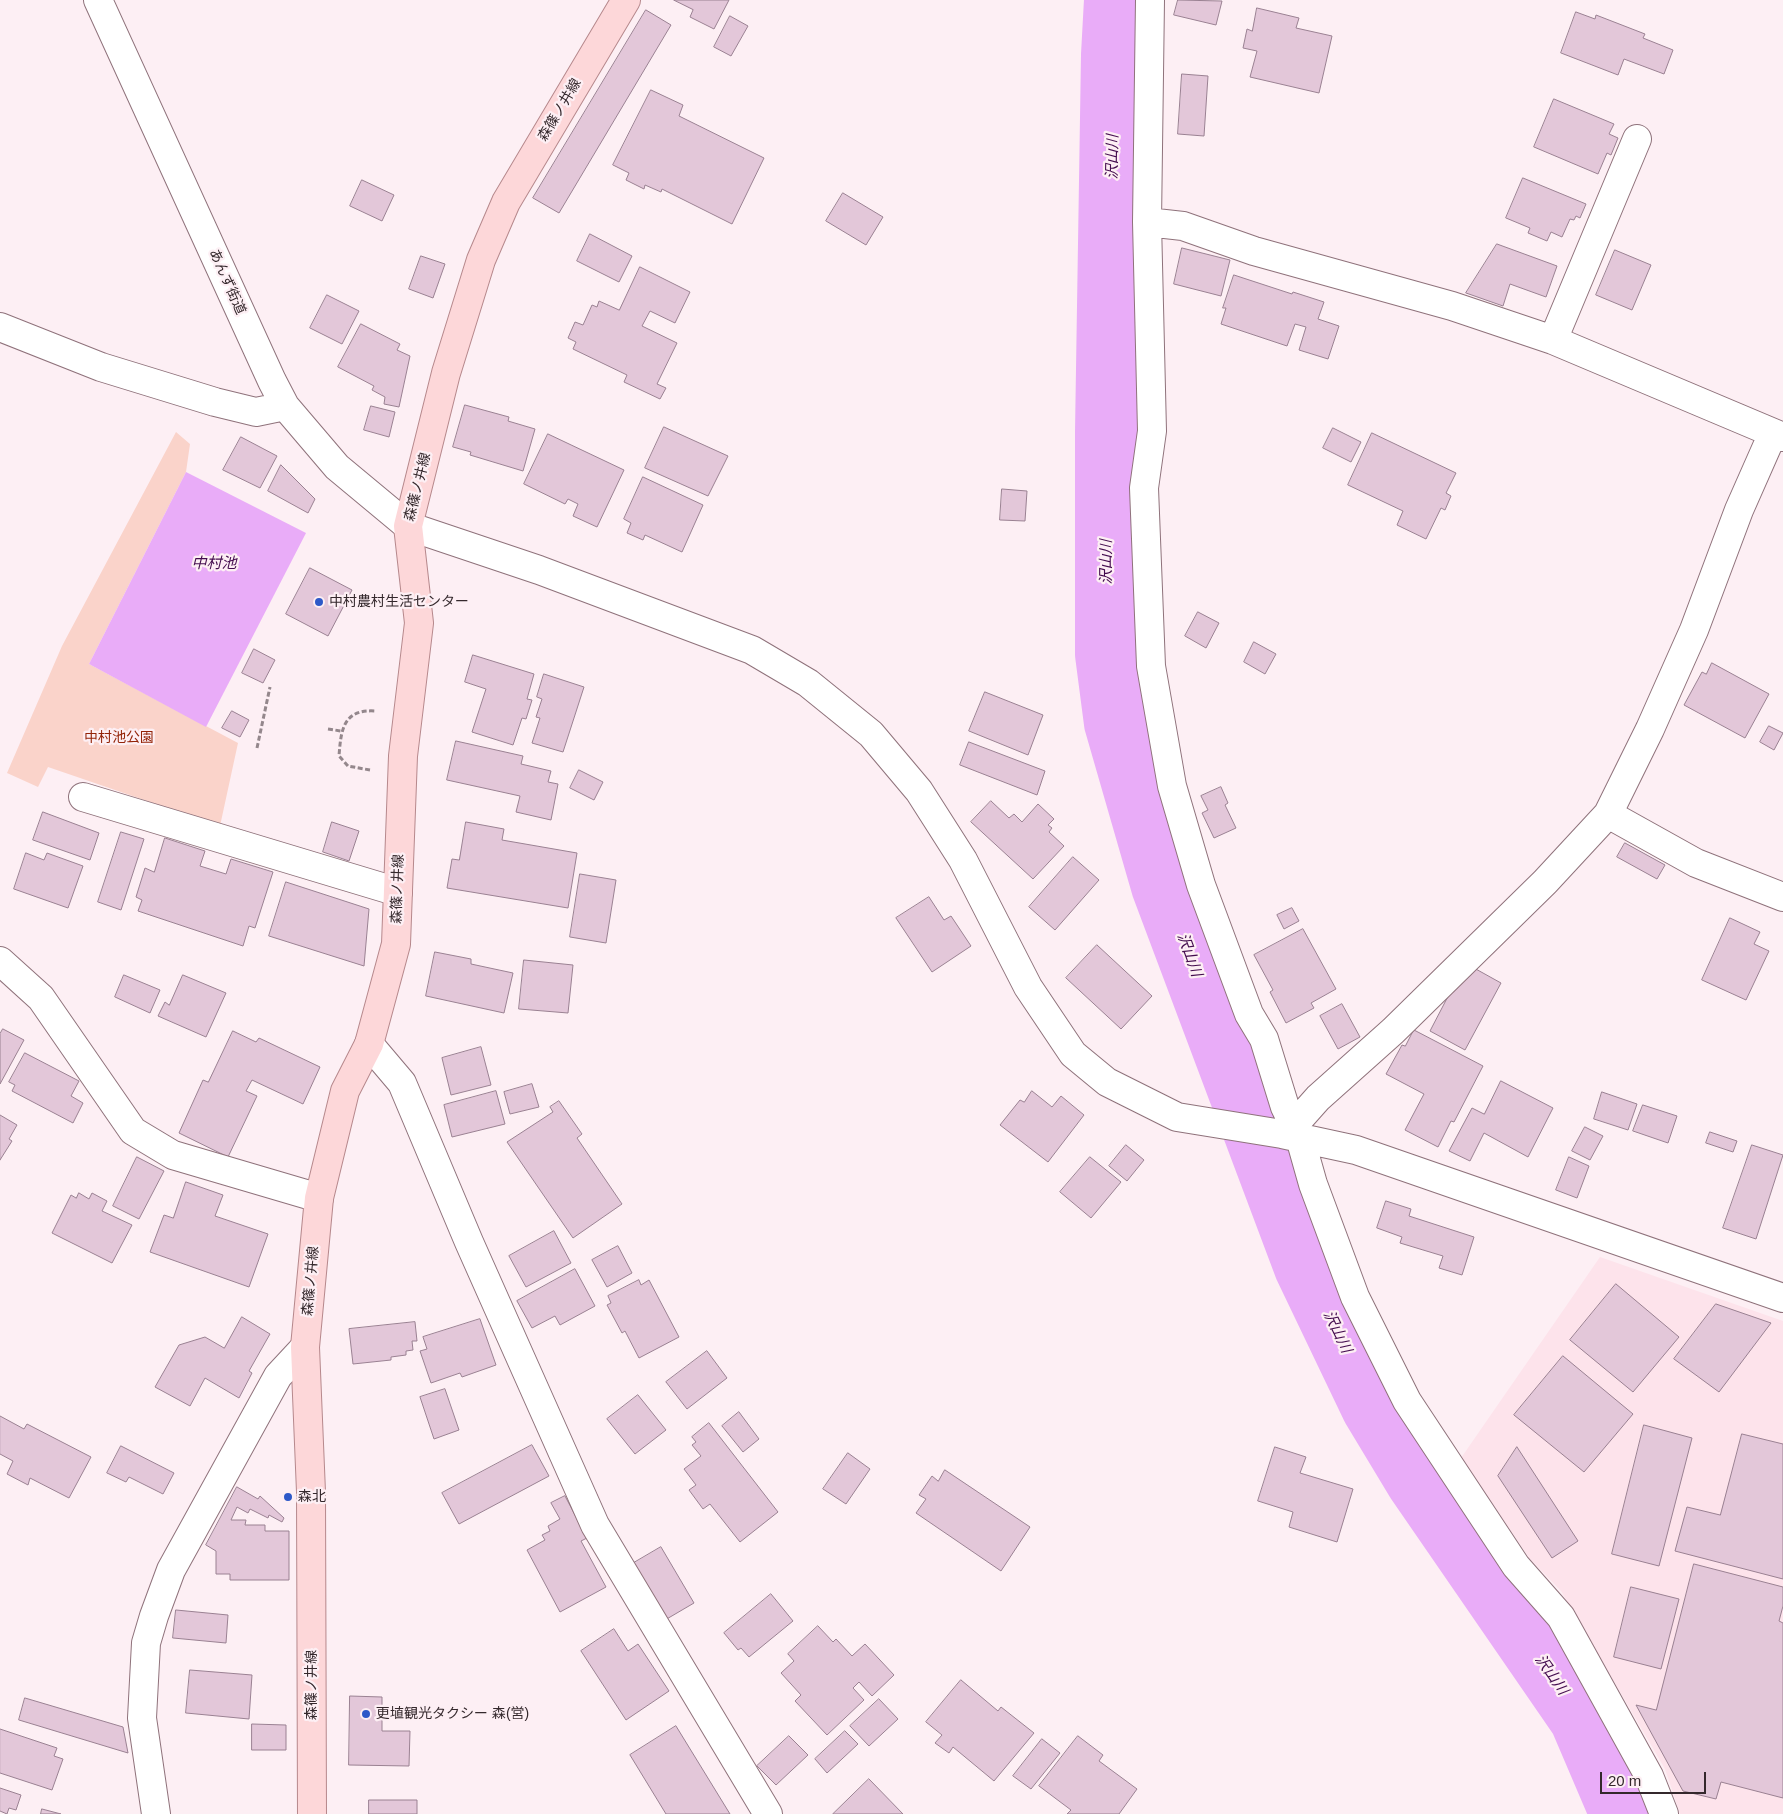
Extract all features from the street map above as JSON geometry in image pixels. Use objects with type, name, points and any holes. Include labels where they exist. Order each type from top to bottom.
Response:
[{"type":"main road","name":"森篠ノ井線","points":[[312,1814],[311,1492],[305,1347],[319,1198],[345,1091],[369,1044],[396,944],[403,756],[419,623],[408,526],[446,373],[481,260],[506,202],[626,0]]},
{"type":"street","name":"あんず街道","points":[[98,0],[272,381],[285,406],[336,468],[408,526],[686,623],[752,650],[808,683],[871,734],[918,791],[963,860],[1028,987],[1073,1054],[1107,1082],[1177,1117],[1219,1125],[1292,1132],[1356,1150],[1783,1298]]},
{"type":"street","points":[[1150,0],[1147,222],[1152,431],[1144,488],[1151,666],[1172,786],[1201,885],[1250,1014],[1264,1039],[1292,1132],[1355,1297],[1407,1401],[1516,1566],[1561,1617],[1649,1776],[1664,1814]]},
{"type":"street","points":[[1553,340],[1637,139]]},
{"type":"street","points":[[1147,222],[1183,226],[1254,251],[1452,306],[1553,340],[1778,435],[1739,510],[1694,630],[1650,728],[1608,814],[1545,882],[1393,1031],[1318,1098],[1292,1132]]},
{"type":"street","points":[[0,326],[101,367],[215,402],[256,412],[285,406]]},
{"type":"street","points":[[83,797],[398,892]]},
{"type":"street","points":[[1608,814],[1696,862],[1783,897]]},
{"type":"street","points":[[0,961],[41,998],[133,1131],[173,1155],[319,1198]]},
{"type":"street","points":[[369,1044],[402,1083],[596,1525],[768,1814]]},
{"type":"street","points":[[156,1814],[142,1718],[146,1643],[154,1616],[171,1570],[278,1376],[305,1347]]},
{"type":"path","points":[[257,748],[270,687]]},
{"type":"path","points":[[379,770],[348,766],[339,756],[341,731],[346,720],[357,714],[371,710],[384,711]]},
{"type":"path","points":[[263,719],[269,720]]},
{"type":"path","points":[[328,729],[341,731]]},
{"type":"shaded area","points":[[1600,1257],[1783,1321],[1783,1814],[1680,1814],[1665,1769],[1561,1591],[1530,1559],[1461,1458]]},
{"type":"green space","name":"中村池公園","points":[[176,432],[190,444],[186,472],[89,664],[238,743],[220,826],[48,767],[38,787],[7,773],[62,646]]},
{"type":"water","name":"中村池","points":[[186,472],[306,533],[206,727],[89,664]]},
{"type":"building","points":[[674,0],[729,0],[714,29],[690,17],[693,10]]},
{"type":"building","points":[[1178,0],[1222,1],[1216,25],[1174,15]]},
{"type":"building","points":[[1257,8],[1299,18],[1296,28],[1332,36],[1319,93],[1250,77],[1257,51],[1243,48],[1247,29],[1252,31]]},
{"type":"building","points":[[646,10],[671,25],[559,213],[533,198]]},
{"type":"building","points":[[1576,12],[1595,19],[1596,15],[1645,34],[1643,38],[1673,50],[1664,74],[1624,59],[1618,75],[1561,53]]},
{"type":"building","points":[[730,16],[748,26],[731,56],[714,47]]},
{"type":"building","points":[[1182,74],[1208,76],[1204,136],[1178,134]]},
{"type":"building","points":[[651,90],[683,105],[679,116],[764,158],[732,224],[662,189],[661,192],[645,185],[644,189],[626,180],[629,173],[613,165]]},
{"type":"building","points":[[1554,99],[1614,124],[1609,134],[1618,138],[1611,155],[1607,153],[1598,174],[1534,147]]},
{"type":"building","points":[[1523,178],[1586,204],[1580,218],[1576,216],[1574,220],[1570,219],[1562,237],[1551,232],[1547,241],[1528,233],[1530,228],[1506,218]]},
{"type":"building","points":[[362,180],[394,195],[382,221],[350,206]]},
{"type":"building","points":[[843,193],[883,217],[866,245],[826,221]]},
{"type":"building","points":[[590,234],[632,256],[619,282],[577,261]]},
{"type":"building","points":[[1497,244],[1557,266],[1546,297],[1510,284],[1503,306],[1466,293]]},
{"type":"building","points":[[1182,248],[1230,260],[1221,296],[1174,284]]},
{"type":"building","points":[[1615,250],[1651,265],[1632,310],[1596,295]]},
{"type":"building","points":[[421,256],[445,264],[433,298],[409,289]]},
{"type":"building","points":[[640,267],[690,292],[675,323],[650,311],[642,326],[677,343],[657,384],[666,388],[660,399],[624,382],[627,375],[573,349],[576,342],[568,338],[575,322],[583,325],[592,305],[597,307],[599,301],[619,310]]},
{"type":"building","points":[[1234,275],[1292,294],[1293,292],[1324,302],[1318,319],[1339,326],[1328,359],[1299,350],[1306,327],[1295,324],[1287,346],[1221,324],[1226,308],[1223,308]]},
{"type":"building","points":[[327,295],[359,311],[342,344],[310,328]]},
{"type":"building","points":[[361,324],[400,344],[397,350],[410,356],[399,407],[384,404],[385,397],[372,390],[374,386],[338,367]]},
{"type":"building","points":[[465,405],[509,417],[508,421],[535,429],[523,471],[470,455],[471,452],[453,447]]},
{"type":"building","points":[[371,406],[395,412],[389,437],[364,430]]},
{"type":"building","points":[[664,427],[728,456],[708,496],[645,468]]},
{"type":"building","points":[[1333,428],[1361,442],[1351,462],[1323,448]]},
{"type":"building","points":[[1372,433],[1456,473],[1446,493],[1451,496],[1445,510],[1441,508],[1426,539],[1397,525],[1403,511],[1348,485]]},
{"type":"building","points":[[548,434],[624,470],[597,527],[573,516],[578,504],[568,499],[565,504],[524,484]]},
{"type":"building","points":[[241,437],[277,456],[260,488],[223,470]]},
{"type":"building","points":[[281,465],[315,499],[308,513],[268,491]]},
{"type":"building","points":[[643,477],[703,505],[682,552],[645,535],[643,540],[627,533],[631,523],[624,519]]},
{"type":"building","points":[[1002,489],[1027,491],[1025,521],[1000,520]]},
{"type":"building","name":"中村農村生活センター","points":[[310,568],[352,590],[328,636],[286,614]]},
{"type":"building","points":[[1198,612],[1219,623],[1206,648],[1185,636]]},
{"type":"building","points":[[1254,642],[1276,654],[1265,674],[1244,662]]},
{"type":"building","points":[[254,649],[275,660],[263,683],[242,673]]},
{"type":"building","points":[[473,655],[534,674],[527,699],[532,700],[526,719],[522,718],[513,745],[472,732],[486,689],[465,682]]},
{"type":"building","points":[[1712,663],[1769,694],[1745,738],[1684,705],[1702,672],[1706,674]]},
{"type":"building","points":[[544,674],[584,687],[563,752],[532,743],[540,718],[536,717],[542,699],[537,697]]},
{"type":"building","points":[[985,692],[1043,715],[1028,755],[969,731]]},
{"type":"building","points":[[232,711],[249,720],[240,737],[222,728]]},
{"type":"building","points":[[1769,726],[1783,733],[1774,750],[1760,742]]},
{"type":"building","points":[[456,741],[523,756],[521,764],[551,771],[548,782],[558,784],[551,820],[516,812],[520,796],[447,780]]},
{"type":"building","points":[[969,742],[1045,771],[1037,795],[960,765]]},
{"type":"building","points":[[579,770],[603,782],[594,800],[570,788]]},
{"type":"building","points":[[1221,787],[1228,803],[1225,805],[1236,828],[1214,838],[1202,813],[1208,810],[1201,796]]},
{"type":"building","points":[[991,801],[1009,818],[1014,814],[1022,822],[1038,804],[1054,819],[1048,825],[1052,828],[1049,832],[1064,846],[1033,879],[971,822]]},
{"type":"building","points":[[43,812],[99,833],[90,860],[33,840]]},
{"type":"building","points":[[332,822],[359,831],[349,861],[323,852]]},
{"type":"building","points":[[466,822],[504,829],[502,840],[577,853],[568,908],[447,888],[452,859],[459,860]]},
{"type":"building","points":[[121,832],[144,839],[121,910],[98,902]]},
{"type":"building","points":[[165,838],[205,851],[200,866],[226,874],[231,859],[273,872],[255,928],[249,926],[243,946],[138,911],[142,900],[136,897],[145,868],[154,872]]},
{"type":"building","points":[[1625,843],[1665,865],[1657,879],[1617,857]]},
{"type":"building","points":[[26,853],[44,860],[47,853],[83,866],[68,908],[14,889]]},
{"type":"building","points":[[1073,857],[1099,880],[1055,930],[1029,907]]},
{"type":"building","points":[[580,874],[616,880],[606,943],[570,937]]},
{"type":"building","points":[[286,882],[369,909],[364,966],[269,936]]},
{"type":"building","points":[[929,897],[944,920],[951,916],[971,946],[932,972],[896,918]]},
{"type":"building","points":[[1292,908],[1299,921],[1284,929],[1277,915]]},
{"type":"building","points":[[1730,918],[1760,932],[1754,944],[1769,951],[1746,1000],[1702,980]]},
{"type":"building","points":[[1303,929],[1336,989],[1311,1003],[1314,1008],[1286,1023],[1270,992],[1273,990],[1254,955]]},
{"type":"building","points":[[1097,945],[1152,996],[1121,1029],[1066,978]]},
{"type":"building","points":[[435,952],[471,959],[471,964],[513,973],[504,1013],[426,996]]},
{"type":"building","points":[[524,960],[573,965],[568,1013],[519,1009]]},
{"type":"building","points":[[1474,968],[1501,983],[1465,1050],[1430,1031],[1456,981]]},
{"type":"building","points":[[124,975],[160,990],[150,1013],[115,997]]},
{"type":"building","points":[[183,975],[226,993],[206,1037],[158,1016],[165,1002],[169,1005]]},
{"type":"building","points":[[1342,1004],[1360,1037],[1338,1049],[1320,1016]]},
{"type":"building","points":[[3,1029],[24,1040],[0,1084],[0,1034]]},
{"type":"building","points":[[1414,1030],[1483,1066],[1454,1122],[1451,1121],[1438,1147],[1405,1130],[1424,1094],[1386,1074],[1402,1045],[1405,1046]]},
{"type":"building","points":[[233,1031],[256,1042],[259,1038],[320,1067],[303,1104],[252,1080],[246,1091],[257,1096],[228,1157],[179,1133],[203,1080],[208,1082]]},
{"type":"building","points":[[481,1047],[491,1085],[451,1095],[442,1058]]},
{"type":"building","points":[[25,1053],[79,1081],[71,1096],[83,1103],[73,1123],[12,1091],[15,1085],[9,1082]]},
{"type":"building","points":[[1501,1081],[1553,1108],[1528,1157],[1484,1133],[1470,1161],[1449,1151],[1472,1108],[1484,1114]]},
{"type":"building","points":[[532,1084],[539,1107],[510,1114],[504,1092]]},
{"type":"building","points":[[496,1091],[505,1124],[452,1137],[444,1105]]},
{"type":"building","points":[[1032,1091],[1052,1107],[1061,1096],[1084,1115],[1048,1162],[1000,1125],[1020,1100],[1024,1102]]},
{"type":"building","points":[[1602,1092],[1637,1104],[1628,1130],[1594,1119]]},
{"type":"building","points":[[559,1101],[582,1134],[577,1138],[622,1204],[573,1238],[507,1142],[553,1112],[550,1107]]},
{"type":"building","points":[[1643,1105],[1677,1116],[1668,1143],[1633,1131]]},
{"type":"building","points":[[0,1115],[17,1125],[9,1139],[12,1141],[0,1160]]},
{"type":"building","points":[[1585,1127],[1603,1136],[1590,1160],[1572,1151]]},
{"type":"building","points":[[1710,1132],[1737,1141],[1733,1152],[1706,1143]]},
{"type":"building","points":[[1126,1145],[1144,1160],[1127,1181],[1109,1166]]},
{"type":"building","points":[[1752,1145],[1783,1155],[1756,1239],[1723,1228]]},
{"type":"building","points":[[137,1157],[164,1171],[139,1219],[113,1206]]},
{"type":"building","points":[[1090,1157],[1121,1182],[1091,1218],[1060,1192]]},
{"type":"building","points":[[1569,1157],[1589,1166],[1577,1198],[1556,1190]]},
{"type":"building","points":[[186,1182],[223,1195],[215,1216],[268,1234],[249,1287],[150,1252],[164,1215],[173,1218]]},
{"type":"building","points":[[79,1193],[89,1199],[92,1193],[107,1201],[102,1211],[132,1225],[112,1263],[52,1233],[71,1195],[76,1198]]},
{"type":"building","points":[[1386,1201],[1411,1209],[1409,1216],[1474,1237],[1462,1275],[1439,1268],[1443,1256],[1400,1243],[1402,1237],[1377,1228]]},
{"type":"building","points":[[554,1231],[571,1263],[526,1287],[509,1256]]},
{"type":"building","points":[[618,1246],[632,1273],[607,1287],[592,1260]]},
{"type":"building","points":[[575,1269],[595,1306],[560,1325],[555,1316],[532,1328],[517,1301]]},
{"type":"building","points":[[639,1280],[641,1285],[649,1280],[679,1337],[639,1358],[625,1331],[622,1333],[607,1305],[611,1303],[608,1296]]},
{"type":"building","points":[[1616,1284],[1679,1337],[1633,1392],[1570,1340]]},
{"type":"building","points":[[1716,1304],[1771,1323],[1719,1392],[1674,1359]]},
{"type":"building","points":[[242,1317],[270,1334],[249,1371],[252,1373],[239,1398],[205,1378],[190,1406],[155,1387],[179,1345],[205,1337],[224,1348]]},
{"type":"building","points":[[480,1319],[496,1365],[462,1377],[460,1373],[431,1383],[420,1351],[427,1349],[423,1337]]},
{"type":"building","points":[[415,1322],[417,1341],[412,1341],[413,1350],[406,1351],[406,1355],[391,1357],[391,1360],[353,1364],[349,1329]]},
{"type":"building","points":[[707,1351],[727,1378],[687,1409],[666,1382]]},
{"type":"building","points":[[1563,1356],[1633,1414],[1584,1472],[1514,1415]]},
{"type":"building","points":[[445,1389],[459,1430],[434,1439],[420,1397]]},
{"type":"building","points":[[638,1395],[666,1430],[635,1454],[607,1419]]},
{"type":"building","points":[[739,1412],[759,1439],[743,1452],[722,1426]]},
{"type":"building","points":[[0,1416],[24,1429],[27,1424],[91,1457],[69,1498],[30,1478],[28,1485],[7,1474],[13,1461],[0,1454]]},
{"type":"building","points":[[709,1423],[778,1512],[740,1542],[710,1504],[703,1509],[689,1490],[696,1485],[684,1469],[701,1456],[692,1445],[696,1442],[692,1437]]},
{"type":"building","points":[[1644,1425],[1692,1438],[1659,1566],[1612,1554]]},
{"type":"building","points":[[1742,1434],[1783,1444],[1783,1579],[1675,1551],[1687,1507],[1720,1515]]},
{"type":"building","points":[[532,1445],[549,1476],[459,1524],[442,1493]]},
{"type":"building","points":[[121,1446],[174,1473],[163,1494],[129,1477],[126,1482],[107,1473]]},
{"type":"building","points":[[1275,1447],[1306,1457],[1300,1473],[1353,1489],[1337,1542],[1289,1527],[1293,1512],[1258,1501]]},
{"type":"building","points":[[1517,1447],[1578,1541],[1552,1558],[1498,1476]]},
{"type":"building","points":[[848,1453],[870,1469],[846,1504],[823,1489]]},
{"type":"building","points":[[945,1470],[1030,1527],[1001,1571],[916,1513],[926,1499],[919,1495],[932,1476],[938,1481]]},
{"type":"building","points":[[237,1487],[258,1499],[260,1496],[284,1518],[282,1522],[269,1515],[268,1518],[250,1509],[248,1513],[237,1507],[231,1520],[246,1520],[245,1525],[265,1525],[265,1531],[289,1531],[289,1580],[230,1580],[230,1574],[216,1574],[216,1551],[206,1545]]},
{"type":"building","points":[[565,1496],[587,1538],[581,1541],[606,1587],[560,1612],[527,1550],[545,1540],[542,1535],[550,1531],[548,1526],[560,1519],[551,1503]]},
{"type":"building","points":[[661,1547],[694,1603],[665,1620],[632,1564]]},
{"type":"building","points":[[1694,1564],[1783,1587],[1783,1606],[1779,1621],[1783,1623],[1783,1798],[1721,1782],[1716,1799],[1683,1791],[1636,1705],[1656,1710]]},
{"type":"building","points":[[1631,1587],[1679,1599],[1661,1669],[1614,1657]]},
{"type":"building","points":[[771,1594],[793,1621],[749,1657],[741,1648],[738,1650],[724,1633]]},
{"type":"building","points":[[176,1610],[228,1615],[226,1643],[173,1638]]},
{"type":"building","points":[[818,1626],[833,1642],[836,1639],[852,1656],[865,1644],[894,1675],[872,1696],[859,1682],[853,1688],[864,1700],[827,1735],[795,1701],[801,1695],[781,1673],[794,1661],[788,1654]]},
{"type":"building","points":[[614,1629],[628,1651],[638,1644],[669,1691],[626,1720],[581,1651]]},
{"type":"building","points":[[190,1670],[252,1675],[249,1719],[186,1713]]},
{"type":"building","points":[[961,1680],[998,1711],[1001,1707],[1034,1733],[994,1781],[953,1747],[949,1753],[935,1743],[942,1735],[926,1722]]},
{"type":"building","name":"更埴観光タクシー 森(営)","points":[[350,1696],[382,1697],[382,1731],[410,1731],[409,1766],[349,1765]]},
{"type":"building","points":[[25,1698],[123,1727],[128,1753],[19,1720]]},
{"type":"building","points":[[879,1699],[898,1719],[869,1746],[850,1726]]},
{"type":"building","points":[[252,1724],[286,1725],[286,1750],[252,1750]]},
{"type":"building","points":[[676,1726],[730,1814],[666,1814],[630,1755]]},
{"type":"building","points":[[0,1729],[57,1748],[54,1756],[63,1759],[52,1790],[0,1773]]},
{"type":"building","points":[[845,1731],[858,1744],[827,1773],[815,1759]]},
{"type":"building","points":[[789,1736],[808,1755],[776,1785],[757,1766]]},
{"type":"building","points":[[1078,1736],[1103,1755],[1099,1761],[1137,1789],[1119,1814],[1067,1814],[1071,1810],[1039,1786]]},
{"type":"building","points":[[1042,1739],[1060,1753],[1031,1789],[1013,1776]]},
{"type":"building","points":[[869,1779],[903,1814],[833,1814]]},
{"type":"building","points":[[0,1788],[21,1795],[16,1810],[9,1808],[7,1814],[0,1811]]},
{"type":"building","points":[[369,1800],[417,1800],[417,1814],[369,1814]]},
{"type":"building","points":[[42,1809],[61,1814],[41,1814]]},
{"type":"waterway","name":"沢山川","points":[[1116,0],[1113,55],[1107,432],[1107,654],[1116,723],[1163,886],[1306,1267],[1373,1407],[1417,1480],[1581,1718],[1622,1814]]},
{"type":"place","name":"中村農村生活センター","points":[[319,602]]},
{"type":"place","name":"森北","points":[[288,1497]]},
{"type":"place","name":"更埴観光タクシー 森(営)","points":[[366,1714]]}]
